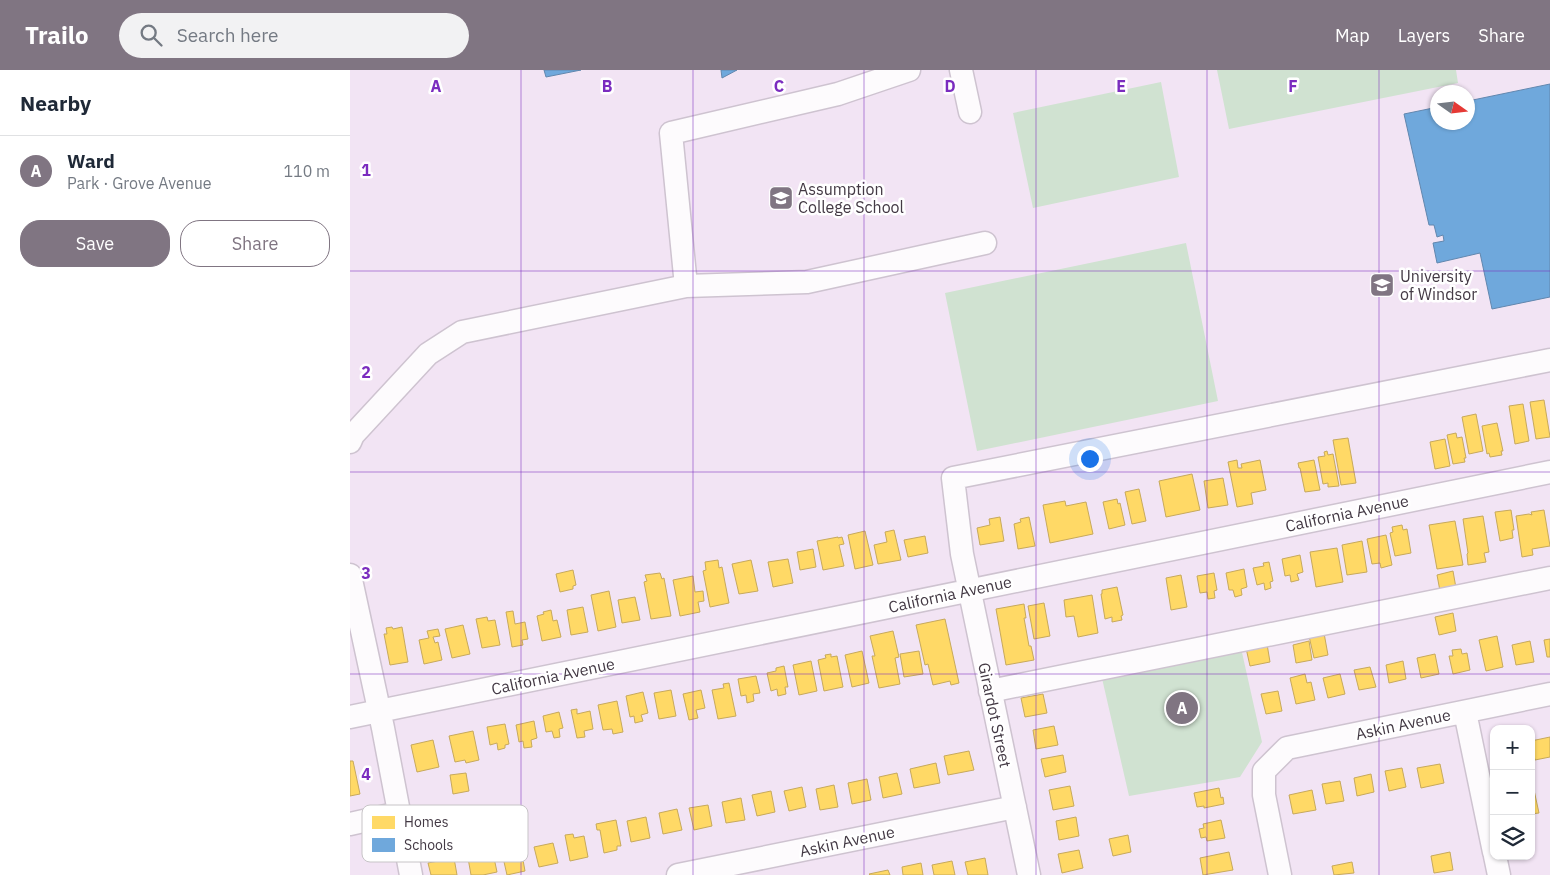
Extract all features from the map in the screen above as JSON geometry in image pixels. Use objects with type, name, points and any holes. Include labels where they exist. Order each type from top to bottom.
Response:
[{"type":"street","points":[[686,286],[671,133],[838,94],[909,70]]},
{"type":"street","points":[[961,70],[970,112]]},
{"type":"street","points":[[350,442],[353,435],[428,354],[462,332],[686,286],[807,282],[985,243]]},
{"type":"street","name":"Girardot Street","points":[[1029,875],[962,554],[953,478],[1550,360]]},
{"type":"street","name":"California Avenue","points":[[350,717],[1550,472]]},
{"type":"street","points":[[350,575],[397,805]]},
{"type":"street","points":[[990,691],[1550,578]]},
{"type":"street","name":"Askin Avenue","points":[[1280,875],[1264,795],[1264,771],[1287,748],[1550,694]]},
{"type":"street","points":[[1465,712],[1490,833]]},
{"type":"street","name":"Askin Avenue","points":[[678,875],[1015,807]]},
{"type":"street","points":[[1496,860],[1498,875]]},
{"type":"street","points":[[408,862],[411,875]]},
{"type":"green space","points":[[1217,70],[1456,70],[1458,83],[1430,85],[1430,89],[1229,129]]},
{"type":"green space","points":[[1161,82],[1179,177],[1033,208],[1013,113]]},
{"type":"green space","points":[[1186,243],[1218,401],[977,451],[945,293]]},
{"type":"green space","points":[[1241,648],[1262,742],[1240,777],[1129,796],[1101,674]]},
{"type":"building: Homes","points":[[1544,400],[1550,437],[1536,439],[1530,402]]},
{"type":"building: Homes","points":[[1523,404],[1529,441],[1515,444],[1509,406]]},
{"type":"building: Homes","points":[[1476,414],[1483,451],[1469,454],[1462,417]]},
{"type":"building: Homes","points":[[1497,423],[1503,451],[1501,451],[1502,455],[1490,457],[1489,453],[1487,454],[1482,426]]},
{"type":"building: Homes","points":[[1456,433],[1457,438],[1462,437],[1466,458],[1464,458],[1465,462],[1453,464],[1447,435]]},
{"type":"building: Homes","points":[[1348,438],[1356,483],[1341,485],[1333,440]]},
{"type":"building: Homes","points":[[1445,439],[1450,466],[1435,469],[1430,442]]},
{"type":"building: Homes","points":[[1327,451],[1328,455],[1333,454],[1339,486],[1328,487],[1328,483],[1323,484],[1318,457],[1325,456],[1324,452]]},
{"type":"building: Homes","points":[[1237,460],[1238,468],[1242,468],[1241,464],[1260,460],[1266,490],[1251,493],[1253,504],[1237,507],[1228,462]]},
{"type":"building: Homes","points":[[1314,460],[1320,490],[1305,492],[1298,463]]},
{"type":"building: Homes","points":[[1192,474],[1200,510],[1166,517],[1159,481]]},
{"type":"building: Homes","points":[[1223,478],[1228,505],[1208,508],[1204,481]]},
{"type":"building: Homes","points":[[1139,489],[1146,521],[1132,524],[1125,492]]},
{"type":"building: Homes","points":[[1117,499],[1118,504],[1120,503],[1125,525],[1109,529],[1103,502]]},
{"type":"building: Homes","points":[[1065,501],[1066,506],[1086,502],[1093,534],[1050,543],[1043,505]]},
{"type":"building: Homes","points":[[1511,510],[1514,530],[1512,530],[1513,538],[1500,541],[1495,512]]},
{"type":"building: Homes","points":[[1544,510],[1550,546],[1532,549],[1533,555],[1522,557],[1516,516],[1532,515],[1531,512]]},
{"type":"building: Homes","points":[[1483,516],[1489,552],[1484,553],[1486,562],[1468,565],[1463,519]]},
{"type":"building: Homes","points":[[1000,517],[1004,541],[980,545],[977,528],[990,525],[989,519]]},
{"type":"building: Homes","points":[[1029,517],[1035,546],[1018,549],[1014,524],[1021,522],[1020,519]]},
{"type":"building: Homes","points":[[1455,521],[1463,565],[1437,569],[1429,525]]},
{"type":"building: Homes","points":[[1402,525],[1403,530],[1407,529],[1411,553],[1395,556],[1390,533],[1393,532],[1392,527]]},
{"type":"building: Homes","points":[[894,530],[901,560],[878,564],[874,545],[887,542],[885,532]]},
{"type":"building: Homes","points":[[865,531],[873,565],[855,569],[848,535]]},
{"type":"building: Homes","points":[[1386,535],[1392,565],[1381,568],[1380,563],[1372,564],[1367,539]]},
{"type":"building: Homes","points":[[925,536],[928,553],[908,557],[904,540]]},
{"type":"building: Homes","points":[[842,537],[844,544],[839,545],[844,566],[823,570],[817,541]]},
{"type":"building: Homes","points":[[1362,541],[1367,572],[1347,575],[1342,545]]},
{"type":"building: Homes","points":[[1337,548],[1343,582],[1316,587],[1310,552]]},
{"type":"building: Homes","points":[[813,549],[816,567],[800,570],[797,552]]},
{"type":"building: Homes","points":[[1300,555],[1303,572],[1297,574],[1299,580],[1291,582],[1290,575],[1285,576],[1282,559]]},
{"type":"building: Homes","points":[[788,559],[793,583],[773,587],[768,562]]},
{"type":"building: Homes","points":[[718,560],[719,568],[722,567],[729,603],[710,607],[703,571],[706,570],[705,562]]},
{"type":"building: Homes","points":[[751,560],[758,591],[739,594],[732,564]]},
{"type":"building: Homes","points":[[1269,562],[1273,581],[1270,582],[1271,588],[1265,590],[1264,583],[1257,585],[1253,568],[1264,566],[1263,563]]},
{"type":"building: Homes","points":[[1244,569],[1247,587],[1241,589],[1242,595],[1235,597],[1233,590],[1229,590],[1226,573]]},
{"type":"building: Homes","points":[[573,570],[576,585],[573,586],[573,589],[560,592],[556,574]]},
{"type":"building: Homes","points":[[1453,571],[1456,588],[1440,591],[1437,575]]},
{"type":"building: Homes","points":[[660,573],[662,579],[664,578],[671,616],[651,619],[644,582],[647,581],[645,575]]},
{"type":"building: Homes","points":[[1214,573],[1217,590],[1214,591],[1215,598],[1208,599],[1207,592],[1200,593],[1197,576]]},
{"type":"building: Homes","points":[[1181,575],[1187,607],[1171,610],[1166,578]]},
{"type":"building: Homes","points":[[693,576],[695,592],[703,591],[704,601],[698,602],[700,612],[680,616],[673,580]]},
{"type":"building: Homes","points":[[1117,587],[1123,615],[1121,616],[1122,620],[1112,622],[1112,617],[1105,619],[1101,594],[1102,590]]},
{"type":"building: Homes","points":[[609,591],[616,627],[598,631],[591,595]]},
{"type":"building: Homes","points":[[1092,595],[1098,633],[1078,637],[1074,616],[1066,617],[1064,600]]},
{"type":"building: Homes","points":[[635,597],[640,620],[622,623],[618,600]]},
{"type":"building: Homes","points":[[1044,603],[1050,636],[1034,639],[1028,606]]},
{"type":"building: Homes","points":[[1024,604],[1026,618],[1024,618],[1029,646],[1031,646],[1034,660],[1006,665],[996,609]]},
{"type":"building: Homes","points":[[583,607],[588,632],[571,635],[567,610]]},
{"type":"building: Homes","points":[[551,610],[553,621],[557,620],[561,637],[542,641],[537,616]]},
{"type":"building: Homes","points":[[513,611],[515,624],[525,622],[528,639],[522,640],[523,645],[512,647],[506,612]]},
{"type":"building: Homes","points":[[1453,613],[1456,631],[1439,635],[1435,617]]},
{"type":"building: Homes","points":[[487,617],[488,621],[495,620],[500,645],[482,648],[476,619]]},
{"type":"building: Homes","points":[[945,619],[959,683],[951,685],[950,681],[933,685],[928,664],[925,665],[916,625]]},
{"type":"building: Homes","points":[[463,625],[470,654],[452,658],[445,629]]},
{"type":"building: Homes","points":[[392,627],[393,629],[402,627],[408,662],[390,665],[384,634],[387,634],[386,628]]},
{"type":"building: Homes","points":[[438,629],[440,636],[433,637],[435,643],[438,642],[442,660],[424,664],[419,640],[429,638],[427,631]]},
{"type":"building: Homes","points":[[893,631],[899,657],[895,658],[900,684],[879,688],[872,656],[875,656],[870,636]]},
{"type":"building: Homes","points":[[1324,633],[1328,655],[1314,658],[1309,636]]},
{"type":"building: Homes","points":[[1497,636],[1503,667],[1486,671],[1479,640]]},
{"type":"building: Homes","points":[[1550,639],[1550,657],[1547,657],[1544,640]]},
{"type":"building: Homes","points":[[1309,641],[1312,660],[1296,663],[1293,645]]},
{"type":"building: Homes","points":[[1530,641],[1534,662],[1516,665],[1512,645]]},
{"type":"building: Homes","points":[[1267,644],[1270,662],[1250,666],[1246,648]]},
{"type":"building: Homes","points":[[1461,649],[1462,654],[1467,653],[1470,670],[1453,674],[1449,656],[1453,656],[1452,650]]},
{"type":"building: Homes","points":[[862,651],[869,683],[852,687],[845,655]]},
{"type":"building: Homes","points":[[919,651],[923,674],[904,677],[900,654]]},
{"type":"building: Homes","points":[[831,654],[831,657],[837,656],[843,687],[824,691],[818,660],[826,658],[825,655]]},
{"type":"building: Homes","points":[[1435,654],[1439,674],[1421,678],[1417,658]]},
{"type":"building: Homes","points":[[811,661],[817,691],[799,695],[793,665]]},
{"type":"building: Homes","points":[[1403,661],[1406,679],[1389,683],[1386,665]]},
{"type":"building: Homes","points":[[784,666],[788,687],[785,687],[786,694],[778,696],[777,689],[771,691],[767,673],[776,671],[776,668]]},
{"type":"building: Homes","points":[[1370,667],[1376,687],[1359,690],[1354,670]]},
{"type":"building: Homes","points":[[1305,674],[1307,683],[1311,682],[1315,700],[1296,704],[1290,678]]},
{"type":"building: Homes","points":[[1340,674],[1345,694],[1328,698],[1323,678]]},
{"type":"building: Homes","points":[[756,676],[760,693],[753,694],[754,701],[747,703],[746,695],[741,696],[738,679]]},
{"type":"building: Homes","points":[[729,683],[736,716],[718,719],[712,690],[724,688],[723,684]]},
{"type":"building: Homes","points":[[671,690],[676,716],[659,719],[654,693]]},
{"type":"building: Homes","points":[[701,690],[705,708],[696,710],[698,718],[689,720],[683,694]]},
{"type":"building: Homes","points":[[1278,691],[1282,711],[1266,714],[1261,694]]},
{"type":"building: Homes","points":[[643,692],[648,713],[641,715],[643,721],[635,723],[634,716],[630,717],[626,696]]},
{"type":"building: Homes","points":[[1043,694],[1047,713],[1025,717],[1021,698]]},
{"type":"building: Homes","points":[[617,701],[623,732],[613,734],[612,729],[603,730],[598,705]]},
{"type":"building: Homes","points":[[577,709],[577,714],[590,711],[593,729],[584,731],[585,737],[577,738],[571,710]]},
{"type":"building: Homes","points":[[559,712],[563,728],[559,729],[560,737],[554,738],[552,731],[546,732],[543,716]]},
{"type":"building: Homes","points":[[534,721],[537,738],[531,740],[532,747],[524,748],[523,741],[519,742],[516,725]]},
{"type":"building: Homes","points":[[505,724],[509,744],[505,745],[505,748],[498,750],[497,743],[490,745],[487,727]]},
{"type":"building: Homes","points":[[1054,726],[1058,745],[1036,749],[1033,730]]},
{"type":"building: Homes","points":[[473,731],[479,760],[466,763],[465,760],[455,762],[449,736]]},
{"type":"building: Homes","points":[[1550,737],[1550,757],[1535,760],[1535,740]]},
{"type":"building: Homes","points":[[433,740],[439,767],[417,772],[411,745]]},
{"type":"building: Homes","points":[[969,751],[974,770],[948,775],[944,756]]},
{"type":"building: Homes","points":[[1063,755],[1066,772],[1045,777],[1041,759]]},
{"type":"building: Homes","points":[[350,761],[353,761],[360,794],[350,796]]},
{"type":"building: Homes","points":[[936,763],[940,783],[914,788],[910,769]]},
{"type":"building: Homes","points":[[1440,764],[1444,783],[1421,788],[1417,768]]},
{"type":"building: Homes","points":[[1402,768],[1406,787],[1389,791],[1385,771]]},
{"type":"building: Homes","points":[[466,773],[469,791],[453,794],[450,775]]},
{"type":"building: Homes","points":[[897,773],[902,794],[883,798],[879,777]]},
{"type":"building: Homes","points":[[1371,774],[1374,792],[1357,796],[1354,778]]},
{"type":"building: Homes","points":[[867,779],[871,800],[852,804],[848,783]]},
{"type":"building: Homes","points":[[1340,781],[1344,801],[1326,804],[1322,784]]},
{"type":"building: Homes","points":[[834,785],[838,807],[820,810],[816,789]]},
{"type":"building: Homes","points":[[1070,786],[1074,806],[1053,810],[1049,790]]},
{"type":"building: Homes","points":[[802,787],[806,807],[789,811],[784,791]]},
{"type":"building: Homes","points":[[1219,788],[1224,804],[1204,808],[1204,806],[1197,807],[1194,793]]},
{"type":"building: Homes","points":[[1312,790],[1316,810],[1293,814],[1289,795]]},
{"type":"building: Homes","points":[[771,791],[775,812],[757,816],[752,795]]},
{"type":"building: Homes","points":[[1535,795],[1539,813],[1535,814]]},
{"type":"building: Homes","points":[[741,798],[745,820],[726,823],[722,802]]},
{"type":"building: Homes","points":[[708,805],[712,826],[694,830],[689,808]]},
{"type":"building: Homes","points":[[677,809],[682,830],[663,834],[659,813]]},
{"type":"building: Homes","points":[[646,817],[650,838],[631,842],[627,821]]},
{"type":"building: Homes","points":[[1076,817],[1079,836],[1059,840],[1056,821]]},
{"type":"building: Homes","points":[[616,820],[621,846],[617,846],[617,850],[604,853],[600,830],[597,830],[596,824]]},
{"type":"building: Homes","points":[[1221,820],[1225,838],[1207,841],[1206,837],[1201,838],[1199,829],[1204,828],[1203,824]]},
{"type":"building: Homes","points":[[573,834],[574,838],[584,836],[588,857],[570,861],[565,835]]},
{"type":"building: Homes","points":[[1128,835],[1131,852],[1113,856],[1109,839]]},
{"type":"building: Homes","points":[[553,843],[558,863],[539,867],[534,847]]},
{"type":"building: Homes","points":[[1079,850],[1083,868],[1062,873],[1058,854]]},
{"type":"building: Homes","points":[[1229,852],[1233,870],[1203,875],[1200,858]]},
{"type":"building: Homes","points":[[1450,852],[1453,870],[1434,873],[1431,856]]},
{"type":"building: Homes","points":[[985,858],[988,875],[968,875],[965,862]]},
{"type":"building: Homes","points":[[952,861],[955,875],[934,875],[932,865]]},
{"type":"building: Homes","points":[[455,862],[457,875],[431,875],[428,863]]},
{"type":"building: Homes","points":[[469,862],[495,862],[497,872],[471,875]]},
{"type":"building: Homes","points":[[504,862],[523,862],[525,871],[507,875]]},
{"type":"building: Homes","points":[[1352,862],[1354,873],[1334,875],[1332,866]]},
{"type":"building: Homes","points":[[921,863],[923,875],[903,875],[902,867]]},
{"type":"building: Homes","points":[[888,870],[890,875],[869,874]]},
{"type":"building: Schools","points":[[544,70],[581,70],[546,77]]},
{"type":"building: Schools","points":[[721,70],[737,70],[722,78]]},
{"type":"building: Schools","points":[[1550,84],[1550,297],[1492,309],[1480,253],[1437,263],[1433,243],[1444,241],[1443,235],[1437,237],[1434,225],[1429,225],[1404,114],[1430,109],[1430,130],[1475,130],[1475,100]]},
{"type":"place","name":"Assumption College School","points":[[781,198]]},
{"type":"place","name":"University of Windsor","points":[[1382,285]]},
{"type":"place","name":"Ward","points":[[1182,708]]}]
